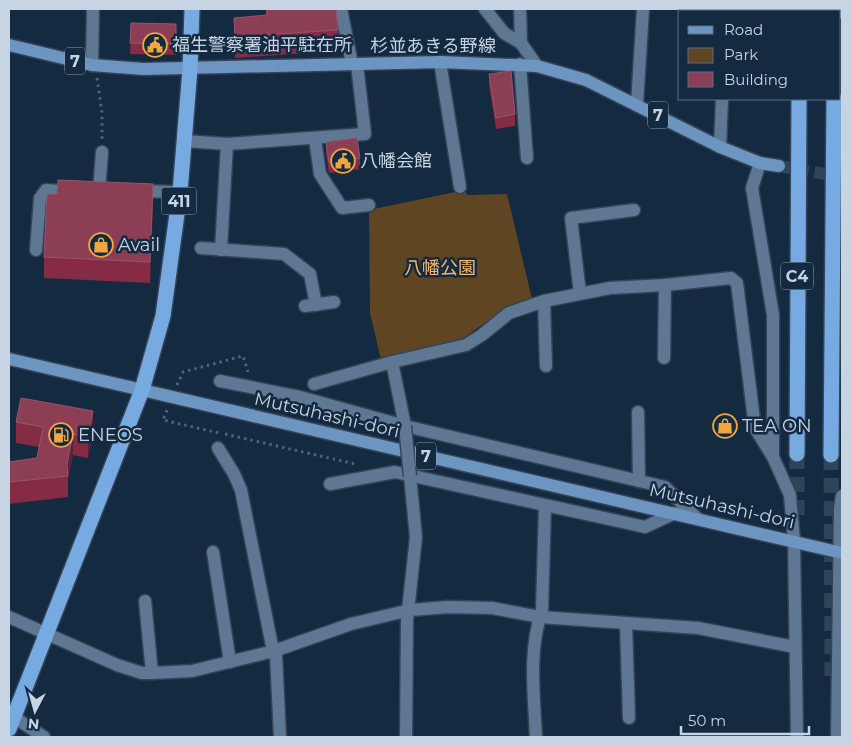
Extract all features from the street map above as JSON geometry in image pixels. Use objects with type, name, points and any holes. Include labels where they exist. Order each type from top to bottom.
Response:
[{"type":"highway","name":"411","points":[[11,723],[142,390],[163,316],[185,141],[192,9]]},
{"type":"highway","name":"C4","points":[[797,454],[799,100]]},
{"type":"highway","name":"C4","points":[[831,455],[834,100]]},
{"type":"main road","name":"杉並あきる野線","points":[[9,45],[94,65],[172,70],[440,62],[537,66],[569,74],[637,104],[720,147],[760,163],[779,166]]},
{"type":"main road","name":"Mutsuhashi-dori","points":[[9,359],[841,553]]},
{"type":"street","points":[[93,9],[94,65]]},
{"type":"street","points":[[185,141],[226,144],[365,134],[354,64],[341,9]]},
{"type":"street","points":[[485,9],[504,33],[521,43],[537,66]]},
{"type":"street","points":[[520,9],[521,43]]},
{"type":"street","points":[[637,104],[643,9]]},
{"type":"street","points":[[440,62],[460,187]]},
{"type":"street","points":[[520,64],[527,158]]},
{"type":"street","points":[[720,147],[722,100]]},
{"type":"street","points":[[315,139],[320,174],[342,208],[369,205]]},
{"type":"street","points":[[221,250],[226,144]]},
{"type":"street","points":[[36,250],[40,198],[46,190],[94,193],[104,191],[102,152]]},
{"type":"street","points":[[760,163],[752,188],[773,315],[772,457]]},
{"type":"street","points":[[126,191],[180,192]]},
{"type":"street","points":[[580,293],[571,218],[634,210]]},
{"type":"street","points":[[201,248],[284,254],[310,274],[310,305],[334,302]]},
{"type":"street","points":[[314,384],[466,344],[482,335],[509,313],[544,301],[610,288],[665,285],[731,278],[737,283],[755,428],[772,457],[790,495],[794,542],[797,737]]},
{"type":"street","points":[[664,358],[665,285]]},
{"type":"street","points":[[544,301],[546,366]]},
{"type":"street","points":[[392,362],[405,426],[416,537],[410,610],[407,620],[406,737]]},
{"type":"street","points":[[220,381],[300,397],[405,426],[665,487],[697,518]]},
{"type":"street","points":[[638,412],[640,481]]},
{"type":"street","points":[[218,448],[234,474],[241,490],[274,651],[280,701],[280,737]]},
{"type":"street","points":[[330,484],[395,472],[645,528],[675,513]]},
{"type":"street","points":[[838,737],[840,510],[842,496]]},
{"type":"street","points":[[536,737],[533,673],[537,624],[542,611],[545,506]]},
{"type":"street","points":[[213,552],[230,662]]},
{"type":"street","points":[[145,601],[152,673]]},
{"type":"street","points":[[9,617],[116,665],[142,673],[192,671],[274,651],[351,624],[410,610],[448,607],[492,608],[540,617],[698,628],[795,647]]},
{"type":"street","points":[[626,624],[629,718]]},
{"type":"street","points":[[11,723],[44,737]]},
{"type":"path","points":[[94,65],[102,113],[102,152]]},
{"type":"path","points":[[172,398],[163,420],[356,464]]},
{"type":"green space","name":"八幡公園","points":[[465,190],[467,195],[507,194],[532,299],[503,310],[462,339],[423,351],[381,360],[370,313],[369,210]]},
{"type":"building","points":[[267,9],[336,9],[338,30],[235,37],[234,18],[267,15]]},
{"type":"building","points":[[131,23],[176,24],[176,44],[130,43]]},
{"type":"building","points":[[511,71],[515,114],[496,118],[489,74]]},
{"type":"building","points":[[357,138],[360,158],[329,162],[326,142]]},
{"type":"building","points":[[58,180],[153,184],[150,262],[44,257],[47,194],[57,194]]},
{"type":"building","points":[[21,398],[93,411],[88,437],[73,434],[67,464],[68,476],[9,482],[9,462],[37,458],[43,427],[16,422]]},
{"type":"tunnel","points":[[779,166],[842,177]]},
{"type":"tunnel","points":[[797,454],[797,521]]},
{"type":"tunnel","points":[[831,455],[832,676]]},
{"type":"place","name":"福生警察署油平駐在所","points":[[155,45]]},
{"type":"place","name":"八幡会館","points":[[343,161]]},
{"type":"place","name":"Avail","points":[[101,245]]},
{"type":"place","name":"TEA ON","points":[[725,426]]},
{"type":"place","name":"ENEOS","points":[[61,435]]}]
